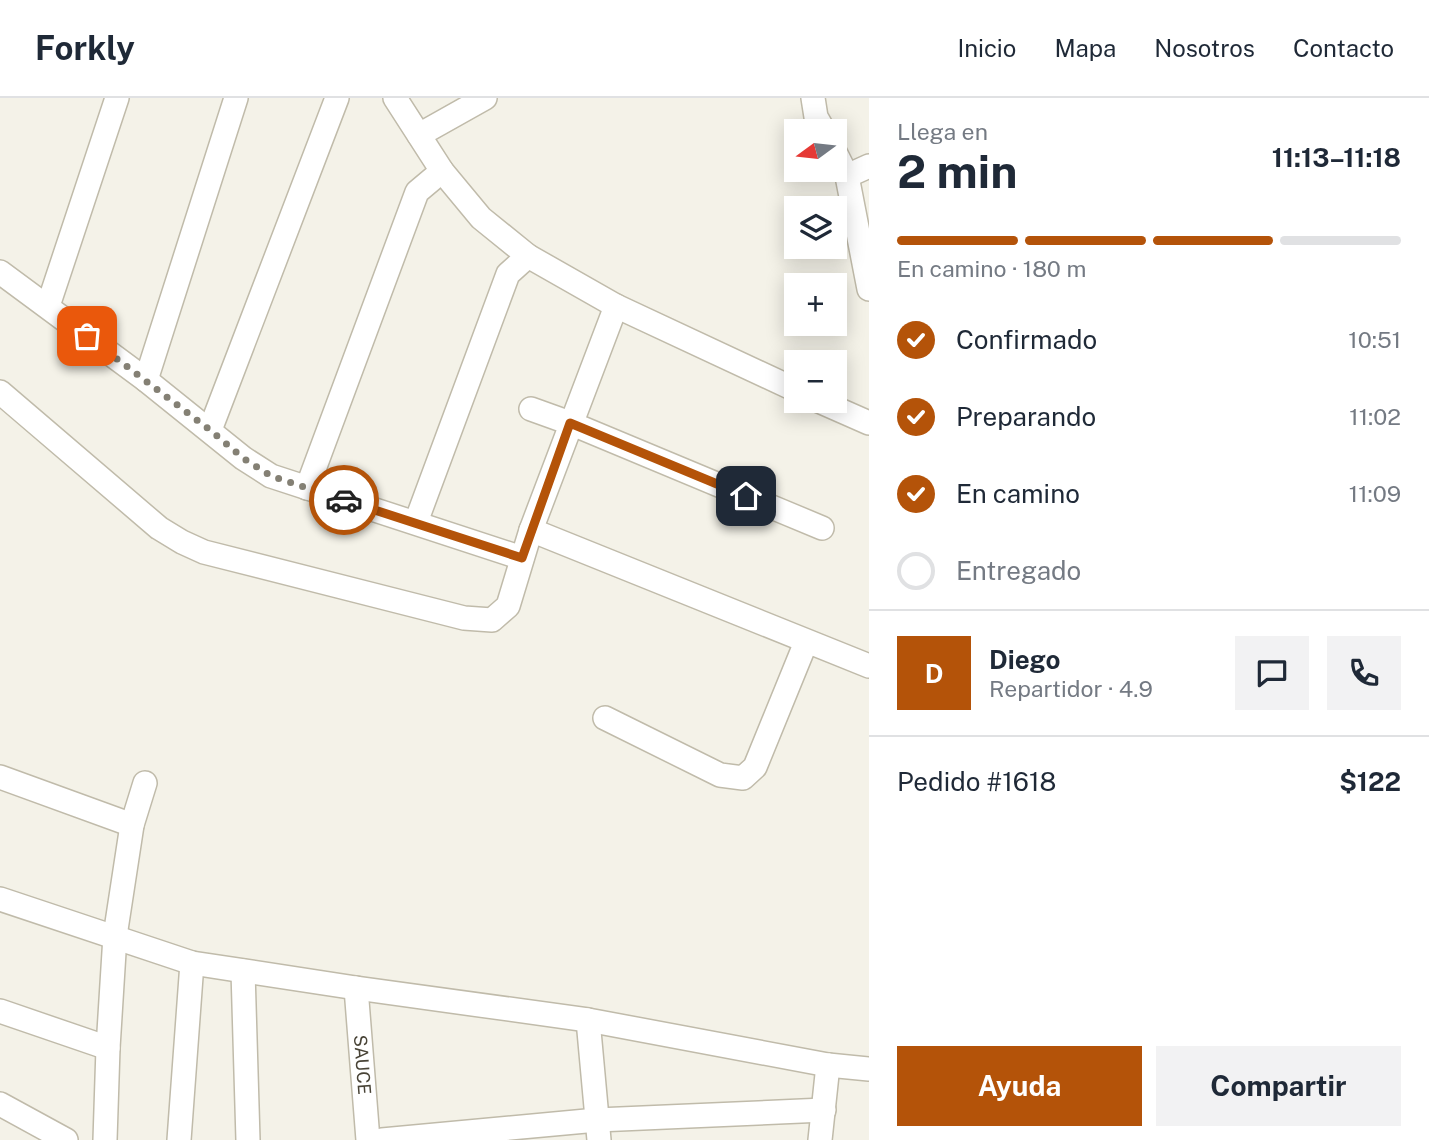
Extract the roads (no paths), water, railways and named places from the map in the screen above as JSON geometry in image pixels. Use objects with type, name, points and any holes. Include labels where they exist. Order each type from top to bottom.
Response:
[{"type":"street","points":[[48,306],[117,98]]},
{"type":"street","points":[[146,380],[236,98]]},
{"type":"street","points":[[210,430],[337,98]]},
{"type":"street","points":[[396,98],[442,171],[481,218],[528,256],[616,306],[784,384]]},
{"type":"street","points":[[419,135],[485,98]]},
{"type":"street","points":[[813,98],[817,119]]},
{"type":"street","points":[[869,166],[847,176],[869,289]]},
{"type":"street","points":[[306,488],[417,192],[442,171]]},
{"type":"street","points":[[416,522],[508,274],[528,256]]},
{"type":"street","points":[[0,272],[146,380],[243,458],[271,476],[522,558]]},
{"type":"street","points":[[0,392],[159,528],[204,552],[464,618],[492,620],[508,606],[531,530],[616,306]]},
{"type":"street","points":[[531,409],[822,528]]},
{"type":"street","points":[[846,413],[869,423]]},
{"type":"street","points":[[531,530],[869,666]]},
{"type":"street","points":[[606,718],[720,775],[743,778],[755,767],[806,642]]},
{"type":"street","points":[[0,777],[132,825]]},
{"type":"street","points":[[105,1140],[116,936],[132,825],[145,783]]},
{"type":"street","points":[[0,899],[192,963],[588,1020],[828,1065],[869,1069]]},
{"type":"street","points":[[179,1140],[192,963]]},
{"type":"street","points":[[243,971],[248,1140]]},
{"type":"street","name":"SAUCE","points":[[356,988],[368,1140]]},
{"type":"street","points":[[0,1012],[108,1048]]},
{"type":"street","points":[[588,1020],[598,1130]]},
{"type":"street","points":[[820,1140],[828,1065]]},
{"type":"street","points":[[0,1104],[66,1140]]},
{"type":"street","points":[[382,1140],[598,1130],[824,1110]]}]
